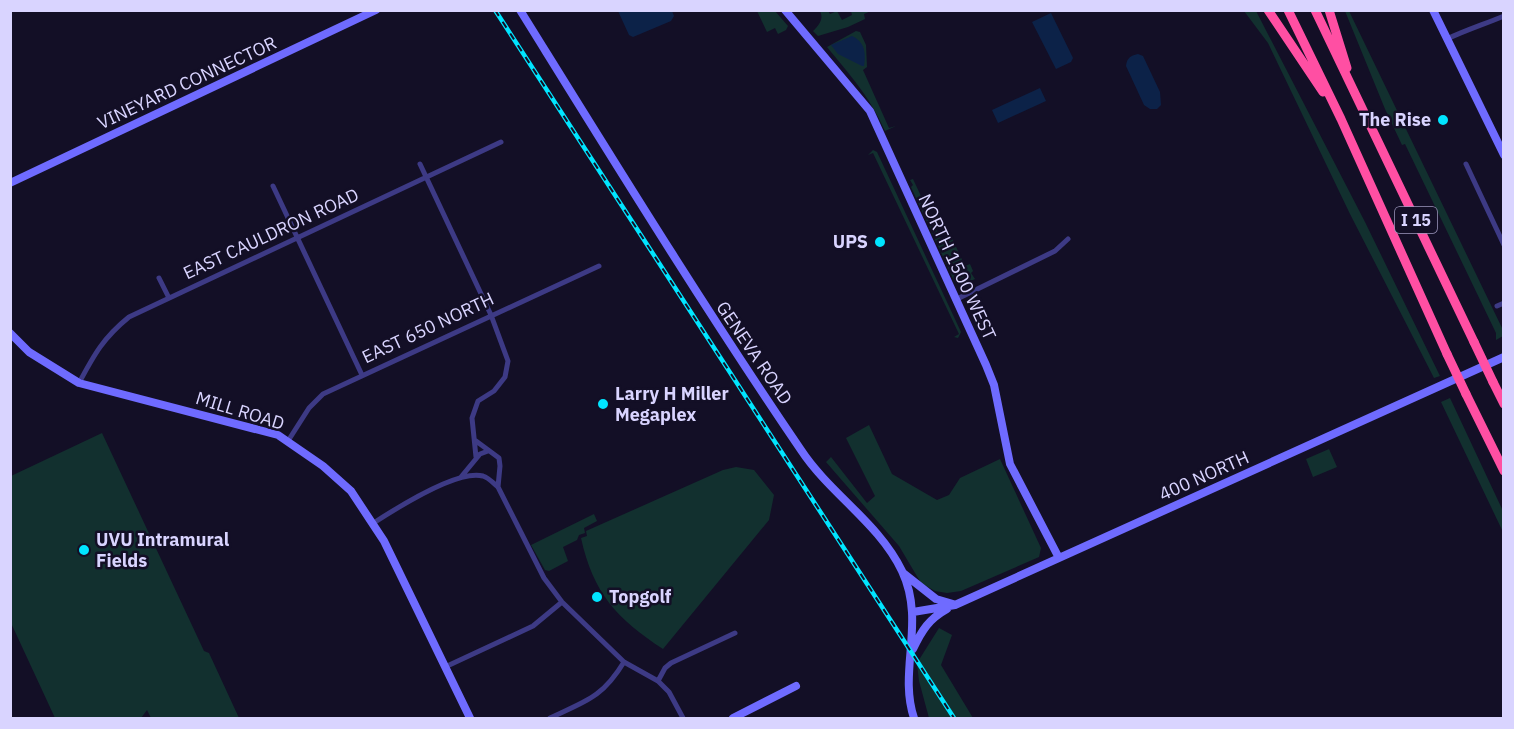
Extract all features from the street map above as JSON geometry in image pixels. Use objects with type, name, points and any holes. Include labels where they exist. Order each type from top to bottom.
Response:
[{"type":"highway","points":[[1268,10],[1341,119]]},
{"type":"highway","name":"I 15","points":[[1288,10],[1341,119],[1447,354],[1503,471]]},
{"type":"highway","name":"I 15","points":[[1315,10],[1503,404]]},
{"type":"highway","points":[[1329,10],[1357,98]]},
{"type":"main road","name":"VINEYARD CONNECTOR","points":[[10,183],[376,10]]},
{"type":"main road","name":"GENEVA ROAD","points":[[520,10],[691,285],[802,453],[831,488],[887,545],[909,590],[913,612],[909,691],[914,718]]},
{"type":"main road","name":"NORTH 1500 WEST","points":[[785,10],[870,111],[994,385],[1010,464],[1059,558]]},
{"type":"main road","points":[[1434,10],[1503,155]]},
{"type":"main road","name":"MILL ROAD","points":[[10,333],[29,352],[79,383],[279,435],[323,466],[351,491],[384,541],[470,718]]},
{"type":"main road","name":"400 NORTH","points":[[913,612],[955,605],[1503,357]]},
{"type":"main road","points":[[902,572],[936,599],[955,605]]},
{"type":"main road","points":[[911,653],[919,636],[934,616],[955,605]]},
{"type":"main road","points":[[733,718],[796,686]]},
{"type":"street","points":[[1447,39],[1503,16]]},
{"type":"street","name":"EAST CAULDRON ROAD","points":[[79,383],[110,332],[129,318],[501,142]]},
{"type":"street","points":[[420,164],[491,315],[506,353],[508,366],[505,377],[498,387],[478,401],[472,418],[476,441],[474,444],[476,470],[498,487],[540,571],[562,602],[624,662],[658,681],[669,692],[683,718]]},
{"type":"street","points":[[1466,164],[1503,245]]},
{"type":"street","points":[[273,186],[362,375]]},
{"type":"street","points":[[1496,229],[1503,226]]},
{"type":"street","points":[[956,300],[1055,251],[1068,239]]},
{"type":"street","name":"EAST 650 NORTH","points":[[288,441],[309,408],[323,394],[599,266]]},
{"type":"street","points":[[159,278],[170,298]]},
{"type":"street","points":[[1497,306],[1503,303]]},
{"type":"street","points":[[476,441],[488,451],[496,454],[500,462],[498,487]]},
{"type":"street","points":[[461,477],[476,459],[488,451]]},
{"type":"street","points":[[372,524],[404,503],[461,477],[493,476],[500,466]]},
{"type":"street","points":[[445,667],[533,626],[562,602]]},
{"type":"street","points":[[658,681],[665,668],[671,663],[735,633]]},
{"type":"street","points":[[550,718],[598,695],[613,680],[624,662]]},
{"type":"green space","points":[[757,11],[775,11],[788,26],[786,30],[778,34],[775,28],[767,32]]},
{"type":"green space","points":[[820,11],[828,11],[830,14],[837,11],[842,20],[852,15],[851,11],[871,11],[864,14],[865,19],[818,36],[813,31],[821,19]]},
{"type":"green space","points":[[1244,11],[1256,11],[1365,222],[1440,376],[1434,378],[1350,214],[1268,43]]},
{"type":"green space","points":[[1345,11],[1349,11],[1503,330],[1503,336],[1496,340],[1496,333],[1405,144],[1402,145],[1385,109]]},
{"type":"green space","points":[[856,31],[860,32],[866,45],[867,67],[863,70],[889,128],[896,126],[885,131],[866,97],[827,47]]},
{"type":"green space","points":[[873,150],[877,152],[961,332],[958,338],[954,337],[959,334],[873,153],[868,155]]},
{"type":"green space","points":[[913,179],[943,243],[952,238],[965,266],[970,264],[973,271],[971,273],[975,279],[962,285],[955,283],[911,187],[913,185],[910,180]]},
{"type":"green space","points":[[1450,398],[1503,511],[1503,532],[1441,402]]},
{"type":"green space","points":[[869,425],[892,474],[937,500],[949,495],[960,478],[1000,459],[1041,548],[1039,557],[961,591],[947,593],[935,591],[921,583],[899,546],[826,462],[831,457],[867,503],[875,496],[846,438]]},
{"type":"green space","name":"UVU Intramural Fields","points":[[102,433],[204,651],[209,653],[239,718],[151,718],[147,710],[141,718],[55,718],[11,623],[11,476]]},
{"type":"green space","points":[[1329,449],[1337,467],[1313,477],[1306,459]]},
{"type":"green space","name":"Topgolf","points":[[736,467],[754,470],[774,495],[769,520],[663,649],[632,627],[609,603],[592,574],[581,538],[587,536],[586,531],[723,470]]},
{"type":"green space","points":[[594,514],[597,521],[584,528],[585,533],[579,535],[577,540],[563,547],[568,561],[549,571],[545,570],[531,545]]},
{"type":"green space","points":[[939,628],[952,635],[941,665],[973,718],[929,718],[919,681],[917,663]]},
{"type":"water","points":[[618,11],[672,11],[674,16],[671,21],[633,37],[629,35]]},
{"type":"water","points":[[1051,13],[1073,58],[1071,62],[1056,69],[1032,22]]},
{"type":"water","points":[[852,36],[860,41],[864,48],[864,66],[838,54],[831,45]]},
{"type":"water","points":[[1138,54],[1143,56],[1160,92],[1161,105],[1157,109],[1150,109],[1144,105],[1126,66],[1129,58]]},
{"type":"water","points":[[1040,88],[1046,101],[998,123],[992,110]]},
{"type":"railway","points":[[495,10],[954,718]]},
{"type":"place","name":"The Rise","points":[[1443,120]]},
{"type":"place","name":"UPS","points":[[880,242]]},
{"type":"place","name":"Larry H Miller Megaplex","points":[[603,404]]},
{"type":"place","name":"UVU Intramural Fields","points":[[84,550]]},
{"type":"place","name":"Topgolf","points":[[597,597]]}]
